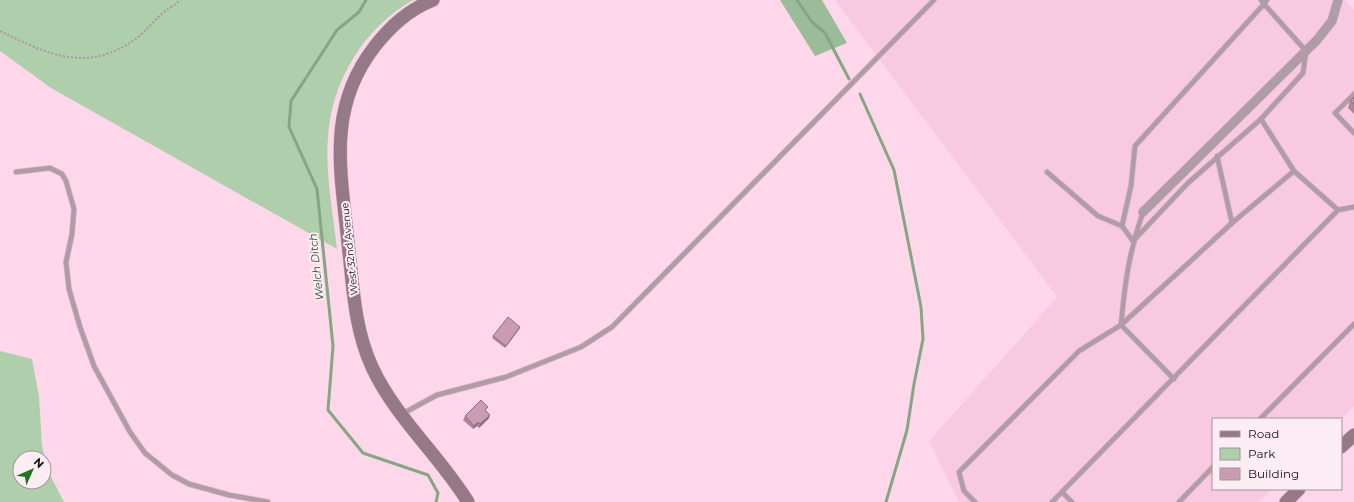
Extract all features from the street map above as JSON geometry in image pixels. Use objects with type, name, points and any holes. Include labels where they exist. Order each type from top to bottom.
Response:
[{"type":"street","name":"West 32nd Avenue","points":[[433,0],[401,17],[387,31],[368,55],[347,96],[340,138],[341,168],[358,323],[372,367],[388,395],[448,472],[468,502]]},
{"type":"street","points":[[1143,212],[1306,51],[1332,21],[1338,0]]},
{"type":"street","points":[[1342,446],[1354,435]]},
{"type":"street","points":[[1286,502],[1298,490]]},
{"type":"lane","points":[[402,414],[437,395],[506,378],[581,347],[612,327],[934,0]]},
{"type":"lane","points":[[1122,226],[1131,186],[1135,146],[1264,1],[1306,51],[1302,72],[1260,119],[1217,156],[1132,242]]},
{"type":"lane","points":[[1354,94],[1335,113],[1354,133]]},
{"type":"lane","points":[[1260,119],[1294,170],[1338,210]]},
{"type":"lane","points":[[1217,156],[1232,223]]},
{"type":"lane","points":[[16,172],[50,168],[62,174],[66,181],[74,209],[72,234],[66,262],[69,289],[80,327],[94,366],[130,432],[145,453],[172,475],[189,484],[229,495],[268,502]]},
{"type":"lane","points":[[975,502],[964,491],[959,472],[1079,351],[1121,325],[1232,223],[1294,170]]},
{"type":"lane","points":[[1047,172],[1098,216],[1122,226],[1132,242]]},
{"type":"lane","points":[[1052,502],[1338,210],[1354,207]]},
{"type":"lane","points":[[1143,212],[1132,242],[1126,272],[1121,325],[1174,379]]},
{"type":"lane","points":[[1261,418],[1354,324]]},
{"type":"lane","points":[[1179,502],[1212,468]]},
{"type":"lane","points":[[1062,492],[1072,502]]},
{"type":"path","points":[[0,31],[28,45],[64,57],[88,59],[112,53],[138,37],[164,12],[181,0]]},
{"type":"shaded area","points":[[835,0],[1345,0],[1354,10],[1354,406],[1342,418],[1212,418],[1212,490],[1271,490],[1259,502],[959,502],[929,441],[1057,297]]},
{"type":"green space","points":[[0,0],[413,0],[395,12],[380,25],[366,41],[344,76],[336,95],[331,116],[327,151],[328,179],[337,249],[51,88],[0,51]]},
{"type":"green space","points":[[780,0],[822,0],[847,43],[815,56]]},
{"type":"green space","points":[[0,351],[32,359],[39,396],[43,450],[12,450],[12,490],[52,490],[52,479],[64,502],[0,502]]},
{"type":"building","points":[[1354,97],[1354,104],[1350,101]]},
{"type":"building","points":[[508,317],[520,327],[506,346],[493,336]]},
{"type":"building","points":[[481,400],[488,407],[485,410],[490,415],[480,424],[478,422],[474,426],[465,416]]},
{"type":"waterway","name":"Welch Ditch","points":[[366,0],[359,12],[337,30],[291,101],[289,127],[317,189],[333,346],[328,410],[363,453],[428,475],[438,493],[436,502]]},
{"type":"waterway","points":[[797,0],[812,22],[825,33],[849,79]]},
{"type":"waterway","points":[[860,94],[894,170],[921,307],[923,339],[907,430],[886,502]]}]
